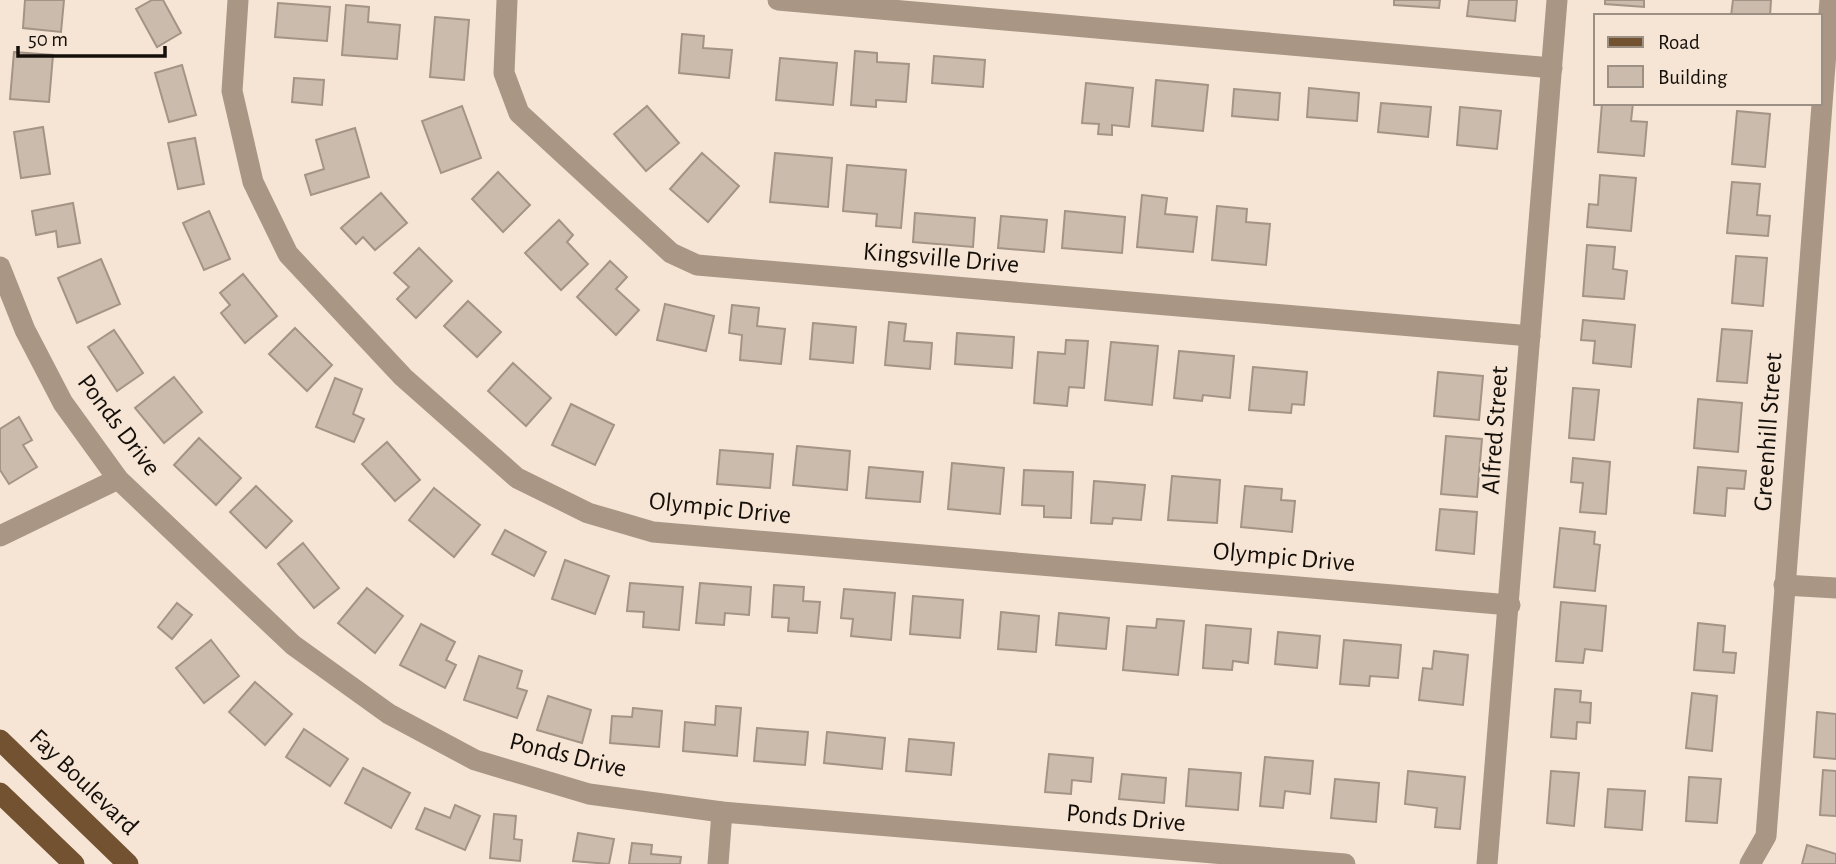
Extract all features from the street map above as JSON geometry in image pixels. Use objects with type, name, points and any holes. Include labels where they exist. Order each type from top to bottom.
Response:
[{"type":"main road","name":"Fay Boulevard","points":[[0,740],[128,864]]},
{"type":"main road","points":[[0,793],[74,864]]},
{"type":"street","name":"Olympic Drive","points":[[238,0],[232,91],[253,182],[288,254],[403,377],[517,478],[587,513],[653,532],[1510,605]]},
{"type":"street","name":"Kingsville Drive","points":[[507,0],[504,73],[519,113],[671,253],[697,265],[1530,335]]},
{"type":"street","points":[[779,0],[1552,68]]},
{"type":"street","name":"Alfred Street","points":[[1487,864],[1557,0]]},
{"type":"street","name":"Greenhill Street","points":[[1822,102],[1830,0]]},
{"type":"street","name":"Greenhill Street","points":[[1750,864],[1766,836],[1822,105]]},
{"type":"street","name":"Ponds Drive","points":[[0,267],[25,330],[63,402],[118,479],[293,645],[389,715],[475,760],[589,794],[722,812],[1345,864]]},
{"type":"street","points":[[0,536],[118,479]]},
{"type":"street","points":[[1784,585],[1836,589]]},
{"type":"street","points":[[718,864],[722,812]]},
{"type":"building","points":[[25,0],[64,0],[61,32],[23,28]]},
{"type":"building","points":[[152,0],[163,0],[181,33],[157,47],[136,9]]},
{"type":"building","points":[[1394,0],[1440,0],[1439,8],[1394,5]]},
{"type":"building","points":[[1469,0],[1517,0],[1515,21],[1467,16]]},
{"type":"building","points":[[1605,0],[1644,0],[1644,7],[1605,4]]},
{"type":"building","points":[[1733,0],[1771,0],[1770,14],[1731,14]]},
{"type":"building","points":[[278,3],[330,7],[327,41],[275,37]]},
{"type":"building","points":[[346,5],[369,7],[368,22],[400,25],[397,59],[342,55]]},
{"type":"building","points":[[435,17],[469,20],[464,80],[430,77]]},
{"type":"building","points":[[682,34],[704,36],[703,48],[732,50],[729,78],[679,73]]},
{"type":"building","points":[[855,51],[877,53],[877,62],[909,64],[906,102],[876,100],[876,107],[851,105]]},
{"type":"building","points":[[14,52],[53,55],[49,102],[10,99]]},
{"type":"building","points":[[934,56],[985,60],[983,87],[932,83]]},
{"type":"building","points":[[780,58],[837,63],[833,105],[776,100]]},
{"type":"building","points":[[182,65],[196,115],[169,122],[155,73]]},
{"type":"building","points":[[294,78],[324,80],[322,105],[292,102]]},
{"type":"building","points":[[1156,80],[1208,85],[1203,131],[1152,126]]},
{"type":"building","points":[[1086,83],[1133,88],[1129,127],[1112,125],[1112,135],[1098,134],[1099,124],[1082,123]]},
{"type":"building","points":[[1309,88],[1359,93],[1357,121],[1307,117]]},
{"type":"building","points":[[1234,89],[1280,93],[1278,120],[1232,116]]},
{"type":"building","points":[[1381,103],[1431,107],[1428,137],[1378,132]]},
{"type":"building","points":[[1602,105],[1633,105],[1631,121],[1647,122],[1644,156],[1598,152]]},
{"type":"building","points":[[462,106],[481,158],[441,173],[422,121]]},
{"type":"building","points":[[647,106],[679,143],[646,171],[614,134]]},
{"type":"building","points":[[1460,107],[1501,111],[1497,149],[1457,145]]},
{"type":"building","points":[[1737,111],[1770,114],[1765,167],[1732,164]]},
{"type":"building","points":[[43,127],[50,174],[21,178],[14,132]]},
{"type":"building","points":[[355,128],[369,177],[311,195],[305,175],[324,169],[316,140]]},
{"type":"building","points":[[195,138],[204,184],[178,189],[168,143]]},
{"type":"building","points":[[702,153],[739,186],[708,222],[670,189]]},
{"type":"building","points":[[775,153],[832,158],[828,207],[770,202]]},
{"type":"building","points":[[847,165],[906,170],[901,228],[876,226],[877,214],[843,211]]},
{"type":"building","points":[[498,172],[530,205],[503,232],[472,199]]},
{"type":"building","points":[[1600,175],[1636,178],[1631,231],[1587,227],[1589,204],[1598,205]]},
{"type":"building","points":[[1732,182],[1760,184],[1757,215],[1770,216],[1768,236],[1727,233]]},
{"type":"building","points":[[381,193],[407,223],[375,250],[363,237],[356,244],[341,228]]},
{"type":"building","points":[[1142,195],[1167,198],[1165,214],[1197,217],[1193,252],[1137,247]]},
{"type":"building","points":[[73,203],[80,243],[58,247],[56,231],[36,235],[32,211]]},
{"type":"building","points":[[1217,206],[1247,209],[1246,222],[1270,224],[1266,265],[1212,260]]},
{"type":"building","points":[[209,211],[230,259],[204,270],[183,223]]},
{"type":"building","points":[[1065,211],[1125,217],[1122,253],[1062,248]]},
{"type":"building","points":[[915,213],[975,218],[973,247],[913,242]]},
{"type":"building","points":[[1001,216],[1047,220],[1044,252],[998,248]]},
{"type":"building","points":[[559,220],[573,235],[567,242],[588,264],[561,290],[525,253]]},
{"type":"building","points":[[1587,245],[1615,247],[1613,269],[1627,271],[1624,299],[1583,296]]},
{"type":"building","points":[[419,248],[452,281],[416,318],[397,299],[409,287],[394,273]]},
{"type":"building","points":[[1736,256],[1767,258],[1763,306],[1732,303]]},
{"type":"building","points":[[101,259],[120,304],[77,323],[58,278]]},
{"type":"building","points":[[610,261],[627,277],[616,289],[639,310],[616,335],[577,297]]},
{"type":"building","points":[[243,274],[277,316],[245,343],[221,313],[230,305],[220,293]]},
{"type":"building","points":[[468,301],[501,332],[477,357],[444,326]]},
{"type":"building","points":[[665,304],[714,316],[706,351],[657,340]]},
{"type":"building","points":[[732,305],[759,308],[757,326],[785,329],[781,364],[740,360],[742,335],[729,333]]},
{"type":"building","points":[[1583,320],[1635,325],[1631,367],[1593,363],[1595,341],[1581,340]]},
{"type":"building","points":[[889,322],[906,324],[904,341],[932,343],[930,369],[885,365]]},
{"type":"building","points":[[813,323],[856,327],[853,363],[810,359]]},
{"type":"building","points":[[295,328],[332,365],[307,391],[269,354]]},
{"type":"building","points":[[1722,329],[1752,331],[1747,383],[1717,381]]},
{"type":"building","points":[[114,330],[143,373],[117,391],[88,347]]},
{"type":"building","points":[[957,333],[1014,337],[1012,368],[955,364]]},
{"type":"building","points":[[1066,340],[1088,341],[1084,388],[1069,387],[1067,406],[1034,403],[1038,352],[1065,354]]},
{"type":"building","points":[[1111,342],[1158,346],[1152,405],[1105,400]]},
{"type":"building","points":[[1179,351],[1234,356],[1230,398],[1203,395],[1202,401],[1174,398]]},
{"type":"building","points":[[513,363],[551,398],[526,426],[488,391]]},
{"type":"building","points":[[1253,367],[1307,372],[1304,405],[1292,404],[1291,413],[1249,410]]},
{"type":"building","points":[[1438,372],[1483,376],[1479,420],[1434,416]]},
{"type":"building","points":[[174,377],[202,412],[164,443],[135,408]]},
{"type":"building","points":[[335,378],[362,389],[353,414],[364,419],[354,442],[316,427]]},
{"type":"building","points":[[1573,388],[1599,390],[1594,440],[1569,438]]},
{"type":"building","points":[[1698,399],[1742,403],[1738,452],[1694,448]]},
{"type":"building","points":[[571,404],[614,425],[595,465],[552,445]]},
{"type":"building","points":[[19,417],[32,440],[23,445],[37,467],[9,484],[0,470],[0,429]]},
{"type":"building","points":[[1446,436],[1482,439],[1477,497],[1441,494]]},
{"type":"building","points":[[199,438],[241,478],[216,505],[174,465]]},
{"type":"building","points":[[387,442],[420,480],[395,501],[362,464]]},
{"type":"building","points":[[797,446],[850,451],[847,490],[793,485]]},
{"type":"building","points":[[720,450],[773,454],[770,488],[717,484]]},
{"type":"building","points":[[1573,458],[1610,462],[1606,514],[1580,512],[1583,483],[1571,482]]},
{"type":"building","points":[[952,463],[1004,468],[1000,514],[948,509]]},
{"type":"building","points":[[869,467],[923,472],[920,502],[866,498]]},
{"type":"building","points":[[1698,467],[1746,471],[1744,489],[1727,488],[1725,516],[1694,513]]},
{"type":"building","points":[[1024,470],[1073,472],[1071,518],[1044,517],[1044,506],[1022,505]]},
{"type":"building","points":[[1172,476],[1220,480],[1217,523],[1168,520]]},
{"type":"building","points":[[1094,481],[1145,485],[1141,520],[1113,518],[1112,524],[1091,523]]},
{"type":"building","points":[[256,486],[292,521],[266,548],[230,512]]},
{"type":"building","points":[[1245,486],[1282,489],[1281,500],[1295,501],[1292,532],[1241,527]]},
{"type":"building","points":[[434,488],[480,525],[454,557],[409,520]]},
{"type":"building","points":[[1440,509],[1477,512],[1474,554],[1436,550]]},
{"type":"building","points":[[1560,528],[1595,532],[1594,544],[1600,545],[1595,591],[1554,587]]},
{"type":"building","points":[[505,530],[546,552],[534,576],[492,554]]},
{"type":"building","points":[[303,543],[339,588],[314,608],[278,564]]},
{"type":"building","points":[[565,560],[609,576],[595,614],[552,599]]},
{"type":"building","points":[[630,583],[683,587],[679,630],[643,627],[644,612],[627,611]]},
{"type":"building","points":[[700,583],[751,587],[749,615],[725,613],[724,625],[696,623]]},
{"type":"building","points":[[774,585],[804,587],[803,601],[820,602],[817,633],[788,631],[789,618],[772,617]]},
{"type":"building","points":[[367,588],[403,616],[375,653],[338,623]]},
{"type":"building","points":[[844,589],[895,593],[891,640],[851,636],[853,619],[841,618]]},
{"type":"building","points":[[913,596],[963,600],[960,638],[910,634]]},
{"type":"building","points":[[1561,602],[1606,606],[1602,651],[1585,649],[1583,663],[1556,661]]},
{"type":"building","points":[[177,603],[192,615],[172,639],[158,627]]},
{"type":"building","points":[[1001,612],[1039,616],[1036,652],[998,649]]},
{"type":"building","points":[[1059,613],[1109,618],[1106,649],[1056,645]]},
{"type":"building","points":[[1157,619],[1184,621],[1178,675],[1123,670],[1127,626],[1156,628]]},
{"type":"building","points":[[1698,623],[1725,626],[1723,652],[1736,653],[1734,673],[1694,670]]},
{"type":"building","points":[[421,624],[455,642],[446,660],[456,665],[445,688],[400,665]]},
{"type":"building","points":[[1206,625],[1251,629],[1248,663],[1233,661],[1232,670],[1203,668]]},
{"type":"building","points":[[1278,632],[1320,636],[1317,668],[1275,664]]},
{"type":"building","points":[[211,640],[239,676],[204,703],[176,668]]},
{"type":"building","points":[[1344,640],[1401,645],[1398,678],[1370,676],[1369,686],[1340,684]]},
{"type":"building","points":[[1434,651],[1468,655],[1463,705],[1419,700],[1423,668],[1432,669]]},
{"type":"building","points":[[479,656],[522,671],[517,688],[527,691],[517,718],[464,700]]},
{"type":"building","points":[[255,682],[292,714],[265,745],[229,712]]},
{"type":"building","points":[[1555,689],[1581,691],[1580,702],[1591,703],[1590,723],[1577,722],[1576,739],[1551,737]]},
{"type":"building","points":[[1692,693],[1717,696],[1712,751],[1686,748]]},
{"type":"building","points":[[548,696],[591,710],[582,743],[537,730]]},
{"type":"building","points":[[716,706],[741,708],[737,756],[683,751],[685,722],[715,725]]},
{"type":"building","points":[[633,708],[662,711],[659,747],[610,743],[612,716],[632,717]]},
{"type":"building","points":[[1817,712],[1836,714],[1836,759],[1814,757]]},
{"type":"building","points":[[757,728],[808,732],[805,765],[754,761]]},
{"type":"building","points":[[304,729],[348,759],[330,786],[286,757]]},
{"type":"building","points":[[827,732],[885,738],[882,769],[824,763]]},
{"type":"building","points":[[909,739],[954,743],[951,775],[906,771]]},
{"type":"building","points":[[1049,754],[1093,758],[1091,782],[1072,780],[1071,794],[1045,792]]},
{"type":"building","points":[[1265,757],[1313,761],[1310,794],[1285,791],[1283,808],[1260,806]]},
{"type":"building","points":[[363,768],[410,793],[391,828],[345,803]]},
{"type":"building","points":[[1189,769],[1241,773],[1238,810],[1186,806]]},
{"type":"building","points":[[1823,770],[1836,771],[1836,816],[1820,815]]},
{"type":"building","points":[[1408,771],[1465,777],[1460,829],[1435,827],[1437,808],[1405,804]]},
{"type":"building","points":[[1551,771],[1579,773],[1574,826],[1547,823]]},
{"type":"building","points":[[1122,774],[1166,778],[1164,803],[1119,799]]},
{"type":"building","points":[[1689,777],[1721,779],[1717,823],[1686,821]]},
{"type":"building","points":[[1335,779],[1379,783],[1376,822],[1331,818]]},
{"type":"building","points":[[1608,789],[1645,791],[1642,830],[1605,827]]},
{"type":"building","points":[[455,805],[480,816],[465,850],[416,829],[425,808],[450,818]]},
{"type":"building","points":[[494,814],[516,816],[514,839],[522,840],[520,861],[490,858]]},
{"type":"building","points":[[578,833],[614,839],[609,864],[573,861]]},
{"type":"building","points":[[632,843],[652,845],[651,854],[681,857],[680,864],[629,864]]},
{"type":"building","points":[[1807,845],[1836,854],[1836,864],[1802,864]]}]
